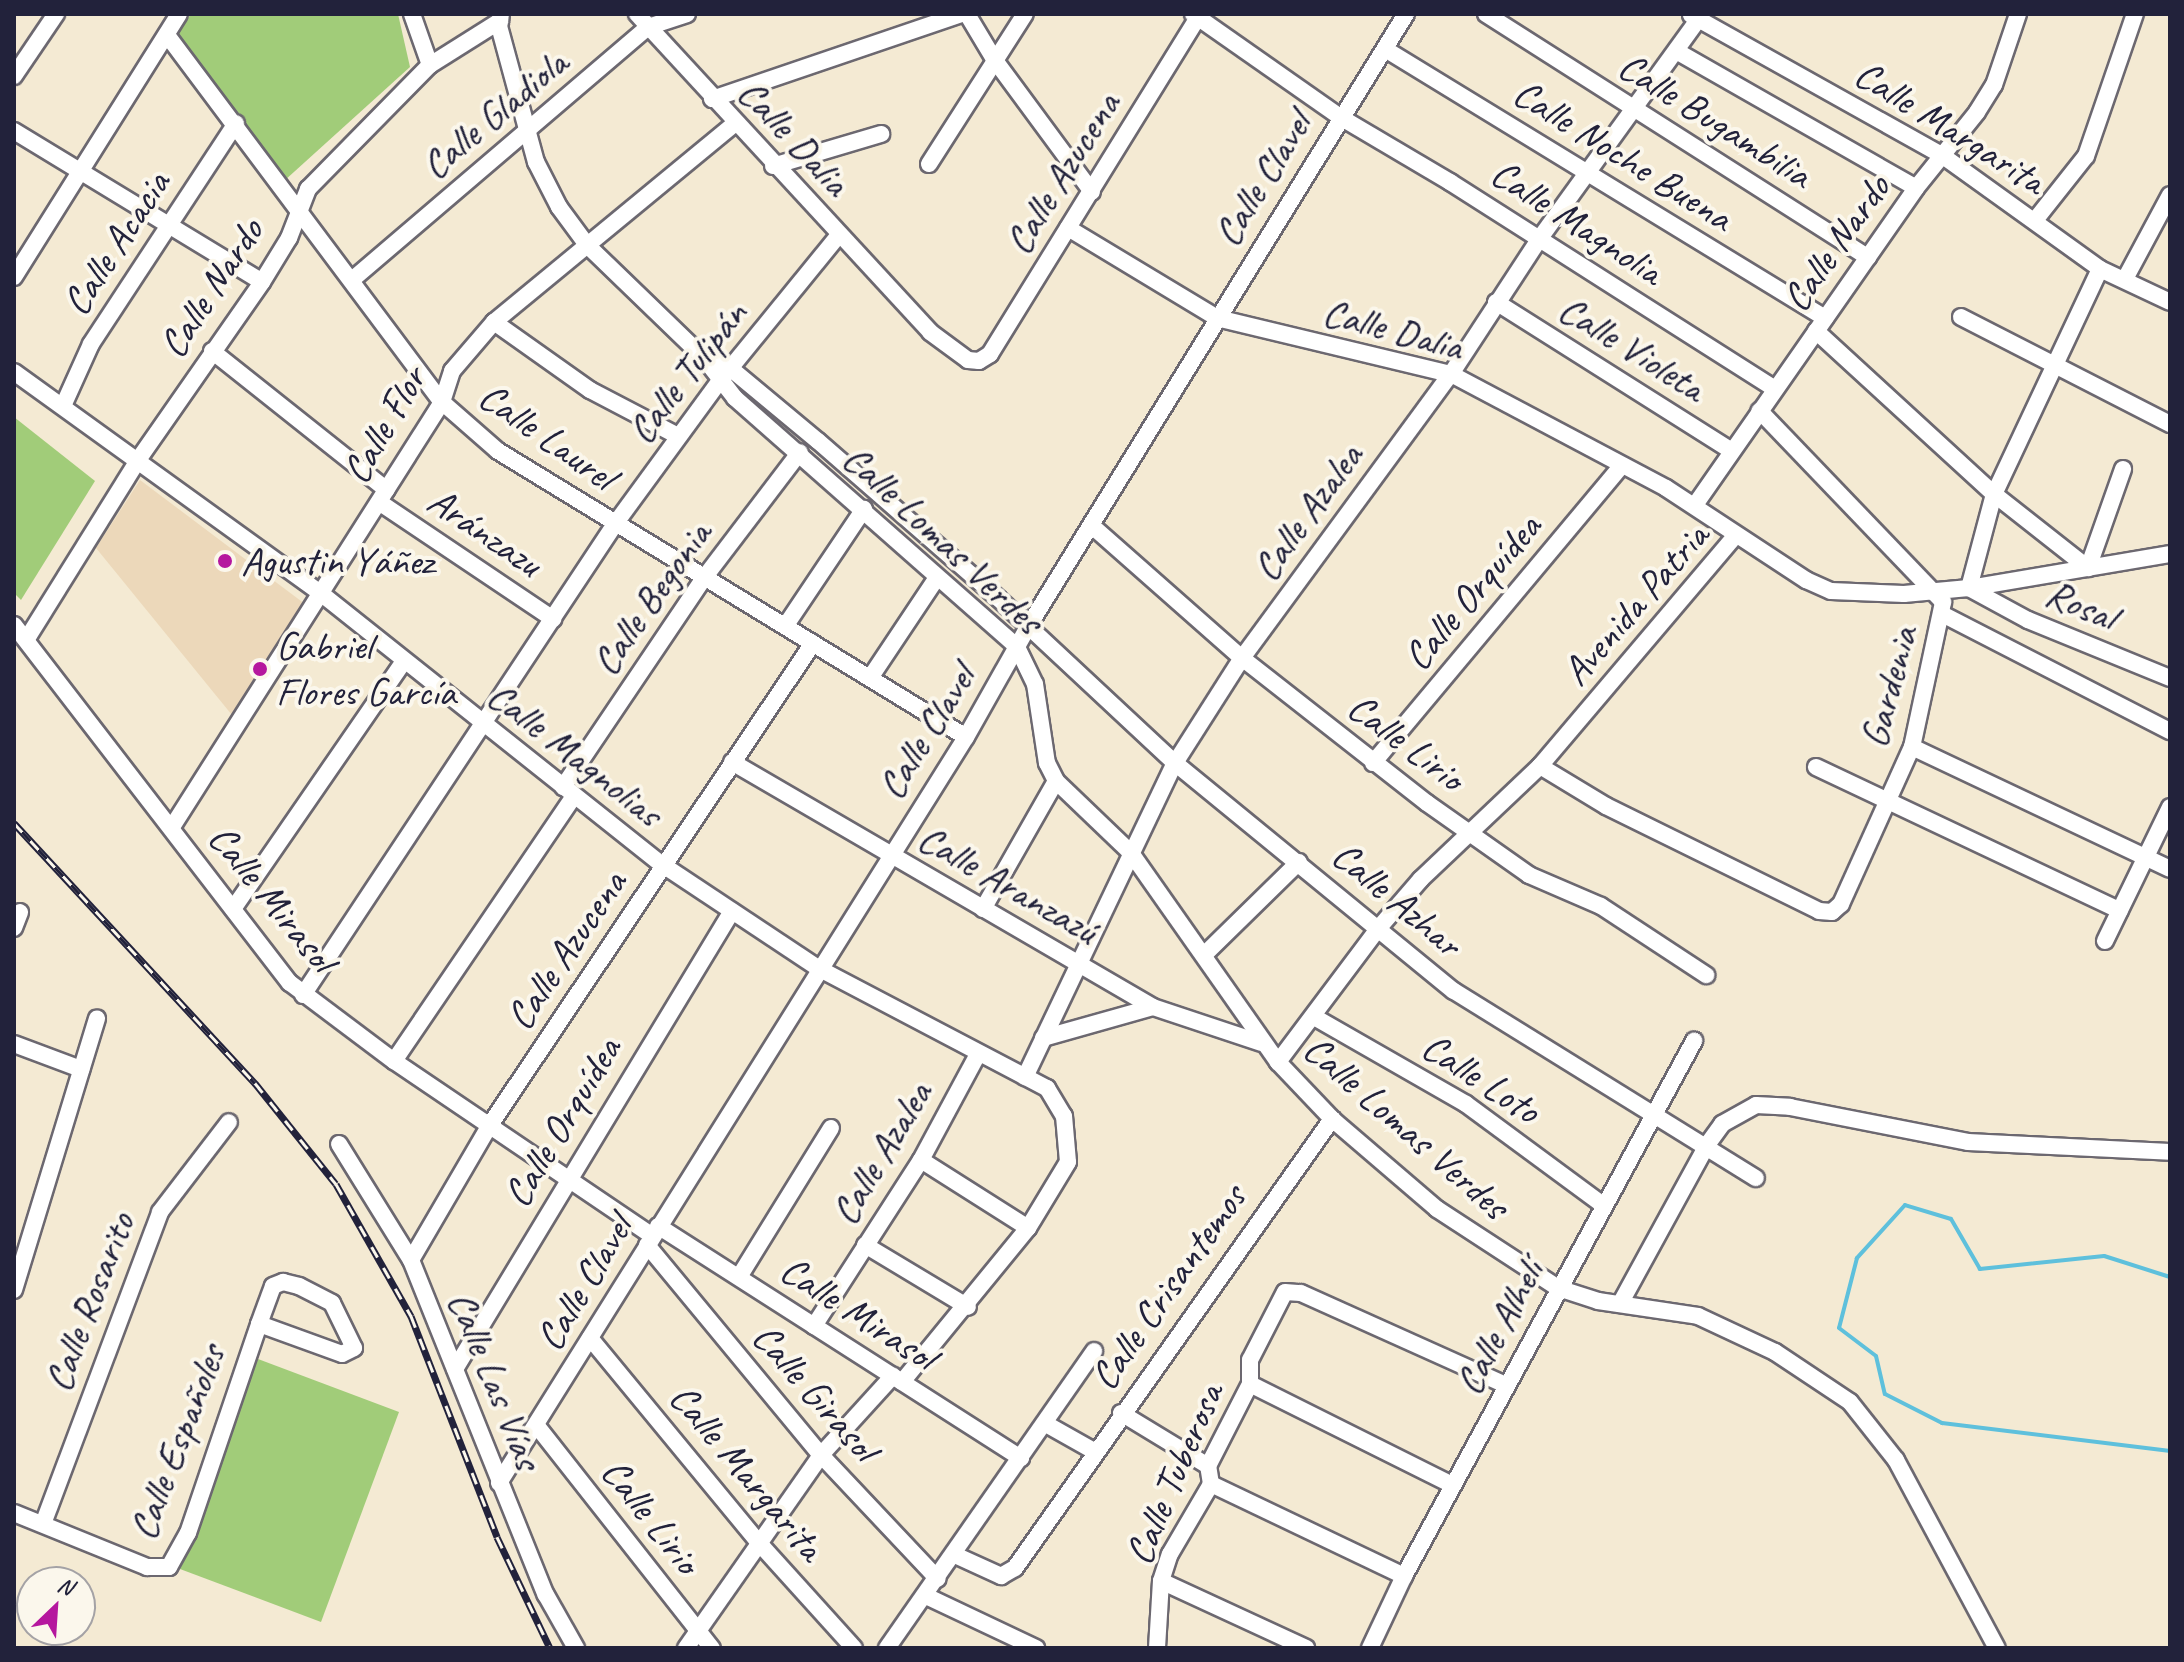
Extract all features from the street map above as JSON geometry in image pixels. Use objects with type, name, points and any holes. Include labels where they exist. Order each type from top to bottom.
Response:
[{"type":"street","points":[[14,76],[56,14]]},
{"type":"street","points":[[14,277],[179,14]]},
{"type":"street","points":[[412,14],[430,65]]},
{"type":"street","name":"Calle Dalia","points":[[637,14],[734,124],[930,332],[968,360],[979,361]]},
{"type":"street","name":"Calle Gladiola","points":[[353,279],[648,27],[687,14]]},
{"type":"street","points":[[712,99],[961,14]]},
{"type":"street","points":[[967,14],[994,59],[1092,192]]},
{"type":"street","points":[[929,164],[972,102],[994,59],[1025,14]]},
{"type":"street","name":"Calle Clavel","points":[[499,1483],[889,854],[966,737],[1028,627],[1406,14]]},
{"type":"street","name":"Calle Bugambilia","points":[[1486,14],[1868,257]]},
{"type":"street","name":"Calle Nardo","points":[[1695,505],[1916,188],[1994,85],[2018,14]]},
{"type":"street","points":[[2036,219],[2086,156],[2135,14]]},
{"type":"street","name":"Calle Magnolia","points":[[1196,15],[1340,117],[1540,238],[1775,389]]},
{"type":"street","name":"Calle Azucena","points":[[979,361],[990,354],[1092,192],[1196,15]]},
{"type":"street","name":"Calle Azalea","points":[[1025,1077],[1076,962],[1175,763],[1242,658],[1451,374],[1540,238],[1678,52],[1694,17]]},
{"type":"street","name":"Calle Margarita","points":[[1694,17],[1943,156],[2036,219],[2100,269],[2170,302]]},
{"type":"street","name":"Calle Nardo","points":[[28,637],[138,460],[262,282],[289,238],[308,189],[430,65],[500,18]]},
{"type":"street","name":"Calle Lomas Verdes","points":[[500,18],[530,127],[536,162],[559,207],[587,245],[704,358],[719,382],[864,509],[936,579],[1017,647],[1035,684],[1047,763],[1056,781],[1131,853],[1206,953],[1261,1043],[1278,1062],[1332,1119],[1437,1209],[1558,1288],[1620,1304],[1698,1316],[1740,1333],[1850,1402],[1896,1460],[1997,1648]]},
{"type":"street","name":"Calle Laurel","points":[[167,35],[353,279],[442,402],[498,451],[966,737]]},
{"type":"street","name":"Calle Noche Buena","points":[[1385,49],[1587,174],[1820,325],[1994,494],[2088,568]]},
{"type":"street","points":[[1678,52],[1916,188]]},
{"type":"street","name":"Calle Acacia","points":[[63,406],[91,344],[236,123]]},
{"type":"street","name":"Calle Flor","points":[[172,827],[323,595],[442,402],[452,371],[494,322],[734,124]]},
{"type":"street","points":[[14,131],[262,282]]},
{"type":"street","points":[[773,166],[881,134]]},
{"type":"street","points":[[2125,279],[2170,195]]},
{"type":"street","name":"Calle Dalia","points":[[1068,228],[1217,318],[1451,374],[1695,505],[1736,535]]},
{"type":"street","name":"Calle Tulipán","points":[[303,995],[485,726],[615,524],[719,382],[839,235]]},
{"type":"street","points":[[1969,588],[1994,494],[2100,269]]},
{"type":"street","name":"Calle Violeta","points":[[1496,302],[1732,451]]},
{"type":"street","points":[[1961,317],[2170,424]]},
{"type":"street","points":[[494,322],[590,390],[678,436]]},
{"type":"street","name":"Aránzazu","points":[[212,351],[383,496],[553,619]]},
{"type":"street","name":"Calle Lomas Verdes","points":[[704,358],[730,368],[1028,627]]},
{"type":"street","name":"Calle Magnolias","points":[[14,372],[323,595],[403,663],[663,865],[818,968],[1047,1088],[1058,1102],[1070,1147],[1068,1162],[1028,1228]]},
{"type":"street","points":[[1760,411],[1937,591]]},
{"type":"street","name":"Calle Begonia","points":[[394,1061],[704,578],[800,452]]},
{"type":"street","name":"Calle Orquídea","points":[[1373,763],[1622,465]]},
{"type":"street","points":[[2088,568],[2123,469]]},
{"type":"street","points":[[786,625],[864,509]]},
{"type":"street","name":"Calle Lirio","points":[[1091,525],[1242,658],[1373,763],[1529,875],[1601,906],[1706,975]]},
{"type":"street","name":"Avenida Patria","points":[[1278,1062],[1316,1018],[1377,930],[1421,879],[1473,834],[1540,766],[1736,535],[1831,591],[1969,588],[2170,554]]},
{"type":"street","points":[[870,678],[936,579]]},
{"type":"street","name":"Rosal","points":[[1969,588],[2028,620],[2170,678]]},
{"type":"street","name":"Gardenia","points":[[1540,766],[1606,806],[1819,911],[1832,912],[1841,904],[1912,747],[1944,615],[1937,591]]},
{"type":"street","points":[[1944,615],[2170,731]]},
{"type":"street","name":"Calle Mirasol","points":[[14,625],[28,637],[233,909],[303,995],[394,1061],[570,1176],[652,1236],[739,1277],[1021,1458]]},
{"type":"street","name":"Calle Azhar","points":[[1028,627],[1175,763],[1299,862],[1377,930],[1484,1011],[1707,1145],[1756,1178]]},
{"type":"street","name":"Calle Azucena","points":[[411,1260],[490,1125],[813,643]]},
{"type":"street","points":[[233,909],[403,663]]},
{"type":"street","points":[[1912,747],[2170,869]]},
{"type":"street","name":"Calle Aranzazú","points":[[732,762],[1153,1007],[1261,1043]]},
{"type":"street","points":[[1816,767],[2120,911]]},
{"type":"street","points":[[983,909],[1056,781]]},
{"type":"street","points":[[2105,941],[2170,807]]},
{"type":"street","points":[[1206,953],[1299,862]]},
{"type":"street","name":"Calle Orquídea","points":[[455,1369],[732,911]]},
{"type":"street","points":[[1043,1038],[1153,1007]]},
{"type":"street","points":[[14,1290],[97,1018]]},
{"type":"street","name":"Calle Loto","points":[[1316,1018],[1466,1104],[1603,1205]]},
{"type":"street","name":"Calle Alhelí","points":[[1370,1648],[1404,1576],[1651,1113],[1694,1041]]},
{"type":"street","points":[[14,1044],[81,1069]]},
{"type":"street","name":"Calle Azalea","points":[[814,1326],[921,1160],[978,1054]]},
{"type":"street","points":[[1620,1304],[1707,1145],[1722,1124],[1740,1113],[1773,1105],[1968,1142],[2170,1152]]},
{"type":"street","name":"Calle Crisantemos","points":[[1046,1424],[1094,1451],[1332,1119]]},
{"type":"street","name":"Calle Rosarito","points":[[43,1524],[160,1212],[229,1122]]},
{"type":"street","points":[[739,1277],[831,1128]]},
{"type":"street","name":"Calle Las Vías","points":[[339,1144],[411,1260],[546,1595],[576,1648]]},
{"type":"street","points":[[686,1648],[821,1455],[968,1307],[1028,1228],[921,1160]]},
{"type":"street","name":"Calle Girasol","points":[[652,1236],[821,1455],[938,1579]]},
{"type":"street","points":[[865,1245],[968,1307]]},
{"type":"street","name":"Calle Españoles","points":[[14,1513],[147,1567],[161,1569],[175,1561],[259,1324],[273,1286],[283,1282],[332,1303],[354,1348],[342,1354],[259,1324]]},
{"type":"street","name":"Calle Tuberosa","points":[[1157,1648],[1161,1581],[1170,1554],[1211,1484],[1208,1466],[1250,1384],[1250,1360],[1290,1290],[1506,1385]]},
{"type":"street","name":"Calle Margarita","points":[[590,1338],[760,1544],[854,1648]]},
{"type":"street","name":"Calle Crisantemos","points":[[887,1648],[955,1555],[1094,1351]]},
{"type":"street","points":[[1250,1384],[1453,1485]]},
{"type":"street","points":[[1121,1413],[1208,1466]]},
{"type":"street","name":"Calle Lirio","points":[[537,1426],[712,1648]]},
{"type":"street","points":[[955,1555],[1007,1576],[1094,1451]]},
{"type":"street","points":[[1211,1484],[1404,1576]]},
{"type":"street","points":[[1161,1581],[1306,1648]]},
{"type":"street","points":[[926,1596],[1036,1648]]},
{"type":"shaded area","points":[[140,480],[305,604],[236,720],[96,548]]},
{"type":"green space","points":[[191,14],[398,14],[410,67],[284,181],[176,33]]},
{"type":"green space","points":[[14,417],[95,481],[21,600],[14,593]]},
{"type":"green space","points":[[258,1359],[399,1412],[321,1622],[180,1569]]},
{"type":"waterway","points":[[2170,1277],[2104,1256],[1980,1269],[1951,1219],[1905,1205],[1857,1258],[1839,1328],[1876,1356],[1885,1394],[1942,1423],[2170,1451]]},
{"type":"railway","points":[[14,823],[255,1083],[336,1184],[411,1316],[497,1537],[550,1648]]},
{"type":"place","name":"Agustin Yáñez","points":[[225,561]]},
{"type":"place","name":"Gabriel Flores García","points":[[260,669]]}]
